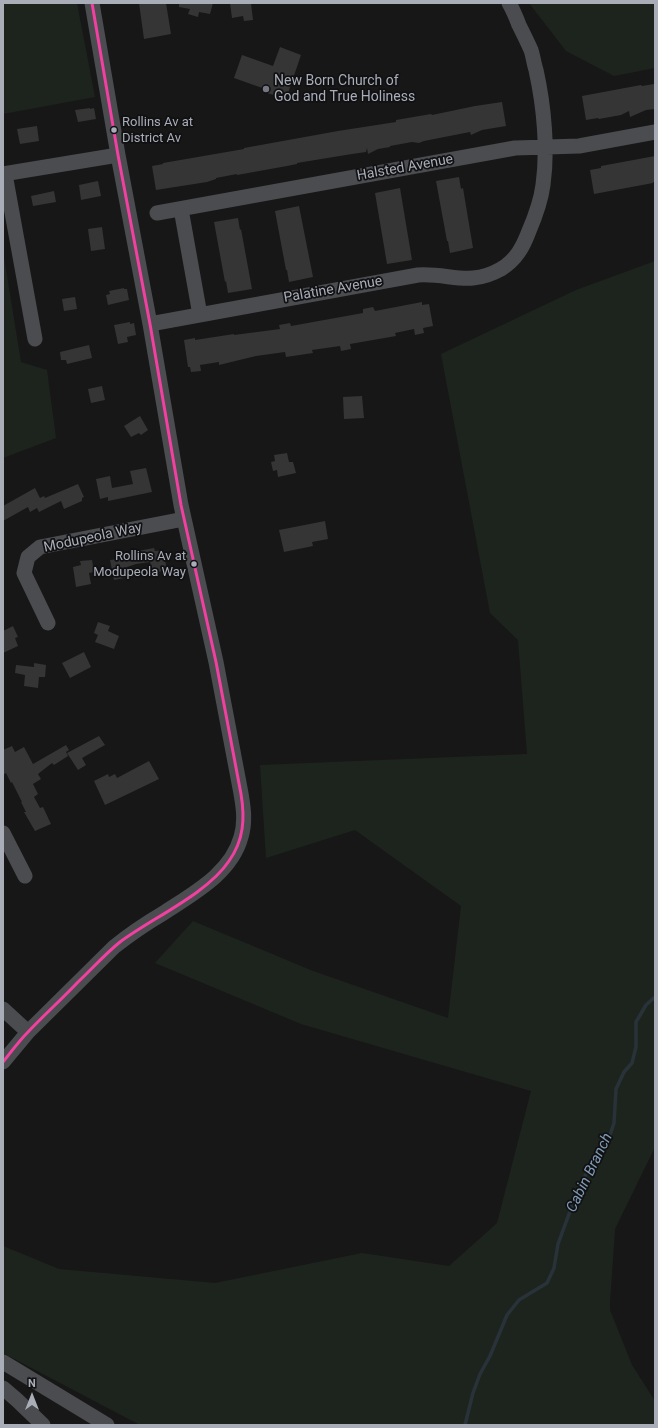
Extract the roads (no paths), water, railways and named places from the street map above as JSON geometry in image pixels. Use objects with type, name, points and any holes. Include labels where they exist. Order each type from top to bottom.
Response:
[{"type":"street","points":[[3,1062],[28,1032],[114,947],[135,931],[200,889],[215,877],[232,857],[242,836],[244,812],[239,781],[216,662],[184,519],[92,3]]},
{"type":"street","points":[[509,3],[531,51],[544,118],[544,148]]},
{"type":"street","name":"Halsted Avenue","points":[[157,213],[515,148],[579,146],[655,132]]},
{"type":"street","name":"Palatine Avenue","points":[[150,324],[431,274],[462,279],[475,279],[490,274],[513,260],[523,246],[534,220],[543,185],[544,148]]},
{"type":"street","points":[[35,340],[4,174],[118,155]]},
{"type":"street","points":[[181,209],[200,315]]},
{"type":"street","name":"Modupeola Way","points":[[48,623],[24,573],[28,557],[40,547],[184,519]]},
{"type":"street","points":[[3,833],[25,876]]},
{"type":"street","points":[[3,1008],[28,1032]]},
{"type":"street","points":[[3,1362],[107,1425]]},
{"type":"street","points":[[3,1388],[18,1400],[43,1425]]},
{"type":"waterway","name":"Cabin Branch","points":[[465,1425],[473,1393],[480,1374],[490,1356],[507,1315],[519,1300],[547,1283],[554,1268],[558,1244],[576,1195],[586,1174],[609,1138],[614,1123],[616,1089],[624,1072],[632,1063],[636,1047],[636,1022],[646,1005],[655,997]]},
{"type":"place","name":"New Born Church of God and True Holiness","points":[[266,89]]},
{"type":"place","name":"Rollins Av at District Av","points":[[114,130]]},
{"type":"place","name":"Rollins Av at Modupeola Way","points":[[194,564]]}]
